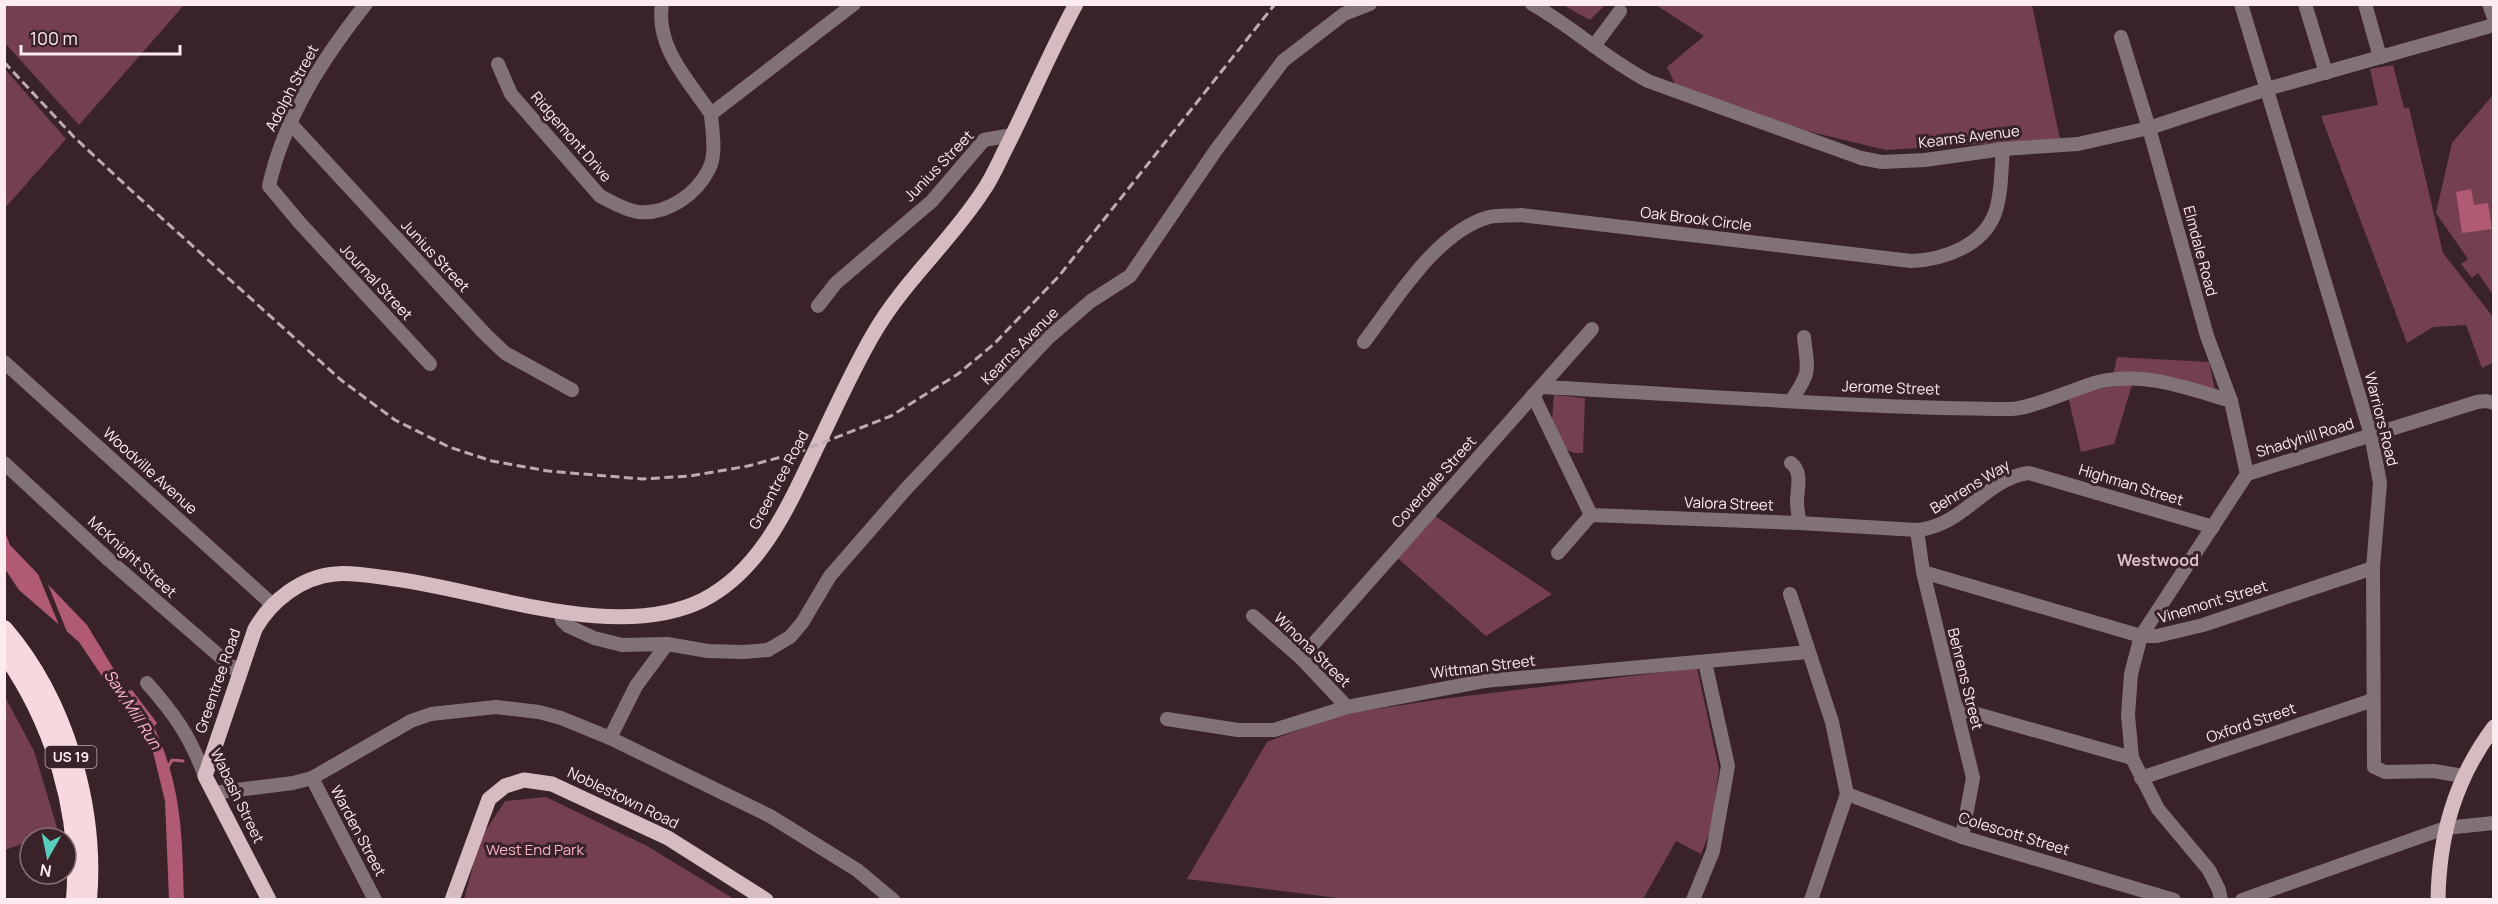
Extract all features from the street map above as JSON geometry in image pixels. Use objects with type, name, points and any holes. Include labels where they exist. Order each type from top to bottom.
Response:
[{"type":"highway","name":"US 19","points":[[4,629],[34,672],[47,696],[73,765],[87,838],[88,900]]},
{"type":"highway","name":"US 19","points":[[4,652],[35,702],[60,768],[74,839],[75,900]]},
{"type":"main road","name":"Greentree Road","points":[[205,776],[239,673],[263,614],[300,585],[315,578],[336,573],[421,582],[560,611],[644,617],[674,612],[704,600],[723,588],[771,536],[788,508],[858,361],[877,328],[985,190],[1076,4]]},
{"type":"main road","points":[[2438,900],[2440,856],[2445,828],[2463,776],[2493,727]]},
{"type":"main road","name":"Wabash Street","points":[[205,776],[269,900]]},
{"type":"main road","name":"Noblestown Road","points":[[452,900],[489,799],[505,786],[524,780],[552,784],[668,838],[766,900]]},
{"type":"street","name":"Adolph Street","points":[[299,222],[269,186],[276,154],[290,123],[336,42],[366,4]]},
{"type":"street","points":[[662,4],[661,22],[665,45],[711,114],[854,4]]},
{"type":"street","name":"Kearns Avenue","points":[[560,611],[562,620],[568,626],[594,638],[622,645],[667,644],[708,651],[744,652],[768,650],[790,637],[802,623],[830,576],[905,490],[1048,338],[1090,301],[1130,276],[1216,150],[1283,61],[1344,14],[1370,4]]},
{"type":"street","name":"Kearns Avenue","points":[[1532,4],[1594,46],[1623,69],[1648,81],[1861,158],[1882,162],[2003,149],[2078,144],[2150,128],[2267,89],[2493,25]]},
{"type":"street","name":"Warriors Road","points":[[2241,4],[2371,435],[2380,483],[2373,568],[2374,767],[2385,772],[2434,771],[2463,776]]},
{"type":"street","points":[[2306,4],[2326,73]]},
{"type":"street","points":[[2365,4],[2380,57]]},
{"type":"street","points":[[2489,4],[2493,18]]},
{"type":"street","points":[[1594,46],[1620,11]]},
{"type":"street","name":"Elmdale Road","points":[[2121,37],[2150,128],[2207,336],[2231,401],[2247,474]]},
{"type":"street","name":"Ridgemont Drive","points":[[498,64],[511,94],[600,196],[619,206],[639,212],[678,204],[695,188],[710,167],[713,142],[711,114]]},
{"type":"street","name":"Junius Street","points":[[290,123],[485,334],[506,352],[572,390]]},
{"type":"street","name":"Junius Street","points":[[818,306],[836,284],[933,201],[984,140],[1012,135]]},
{"type":"street","name":"Oak Brook Circle","points":[[1364,342],[1432,254],[1456,232],[1490,217],[1521,215],[1911,261],[1932,261],[1952,254],[1972,242],[1992,219],[1999,190],[2003,149]]},
{"type":"street","name":"Journal Street","points":[[299,222],[430,364]]},
{"type":"street","name":"Coverdale Street","points":[[1301,658],[1592,329]]},
{"type":"street","points":[[1791,401],[1806,379],[1808,369],[1803,337]]},
{"type":"street","name":"Woodville Avenue","points":[[4,362],[273,605]]},
{"type":"street","name":"Jerome Street","points":[[1538,391],[2015,409],[2099,382],[2130,378],[2162,381],[2231,401]]},
{"type":"street","points":[[1538,391],[1591,515],[1558,553]]},
{"type":"street","name":"Shadyhill Road","points":[[2220,900],[2219,891],[2209,870],[2158,809],[2132,758],[2128,715],[2130,684],[2141,636],[2247,474],[2477,402],[2486,401],[2493,404]]},
{"type":"street","name":"McKnight Street","points":[[4,463],[109,560],[239,673]]},
{"type":"street","points":[[1791,463],[1797,470],[1799,522]]},
{"type":"street","name":"Behrens Way","points":[[1917,530],[1932,528],[1948,522],[1986,493],[2018,474],[2040,475]]},
{"type":"street","name":"Highman Street","points":[[2040,475],[2213,527]]},
{"type":"street","name":"Valora Street","points":[[1591,515],[1799,522],[1917,530]]},
{"type":"street","name":"Behrens Street","points":[[1917,530],[1923,572],[1973,778],[1962,837]]},
{"type":"street","name":"Vinemont Street","points":[[1923,572],[2141,636],[2157,636],[2203,625],[2373,568]]},
{"type":"street","points":[[1790,594],[1832,722],[1847,794],[1811,900]]},
{"type":"street","name":"Winona Street","points":[[1253,616],[1301,658],[1347,707]]},
{"type":"street","points":[[610,738],[636,686],[667,644]]},
{"type":"street","name":"Wittman Street","points":[[1167,719],[1238,730],[1274,729],[1347,707],[1484,681],[1808,652]]},
{"type":"street","points":[[1693,900],[1713,851],[1728,766],[1705,662]]},
{"type":"street","name":"Wabash Street","points":[[147,683],[171,710],[192,742],[205,776]]},
{"type":"street","name":"Oxford Street","points":[[2141,778],[2373,700]]},
{"type":"street","points":[[213,793],[293,783],[312,778],[411,721],[452,710],[496,706],[539,712],[561,718],[610,738],[770,816],[857,870],[892,900]]},
{"type":"street","points":[[1956,708],[2132,758]]},
{"type":"street","name":"Warden Street","points":[[312,778],[375,900]]},
{"type":"street","name":"Colescott Street","points":[[1847,794],[1962,837],[2174,900]]},
{"type":"street","points":[[2242,900],[2445,828],[2493,823]]},
{"type":"green space","points":[[1605,4],[1590,20],[1563,5]]},
{"type":"green space","points":[[4,5],[184,5],[79,125],[5,43]]},
{"type":"green space","points":[[1656,5],[2032,5],[2060,139],[1886,150],[1807,131],[1676,86],[1667,67],[1704,36]]},
{"type":"green space","points":[[2393,65],[2404,108],[2409,108],[2443,253],[2493,317],[2493,363],[2482,368],[2466,325],[2433,327],[2407,343],[2321,116],[2378,105],[2370,69]]},
{"type":"green space","points":[[5,69],[66,139],[5,208]]},
{"type":"green space","points":[[2493,95],[2493,295],[2478,273],[2472,278],[2461,264],[2468,259],[2436,213],[2452,143]]},
{"type":"green space","points":[[2117,357],[2209,362],[2215,390],[2113,376]]},
{"type":"green space","points":[[2133,382],[2114,444],[2081,452],[2068,396]]},
{"type":"green space","points":[[1554,395],[1585,398],[1583,453],[1574,453],[1563,448],[1552,421]]},
{"type":"green space","points":[[1429,512],[1552,594],[1486,636],[1393,554]]},
{"type":"green space","points":[[1697,668],[1719,769],[1711,829],[1701,854],[1676,841],[1643,899],[1353,900],[1187,879],[1267,742],[1337,715],[1442,699]]},
{"type":"green space","points":[[4,695],[34,751],[56,826],[18,826],[18,845],[5,850]]},
{"type":"green space","name":"West End Park","points":[[546,797],[647,846],[734,899],[464,900],[480,839],[505,801]]},
{"type":"water","points":[[2471,189],[2474,205],[2488,203],[2492,229],[2462,233],[2456,192]]},
{"type":"water","name":"Saw Mill Run","points":[[4,529],[10,545],[87,625],[127,691],[132,690],[157,723],[154,727],[170,770],[179,812],[184,899],[169,899],[165,801],[153,752],[79,642],[19,590],[5,569]]},
{"type":"pier","points":[[36,569],[45,577],[69,637],[61,630]]},
{"type":"waterway","points":[[168,767],[172,760],[183,761]]},
{"type":"railway","points":[[4,62],[74,137],[134,193],[341,380],[395,420],[449,447],[492,461],[548,471],[642,479],[690,476],[748,466],[796,453],[891,416],[958,374],[994,344],[1059,276],[1275,4]]},
{"type":"district","name":"Westwood","points":[[2158,560]]}]
